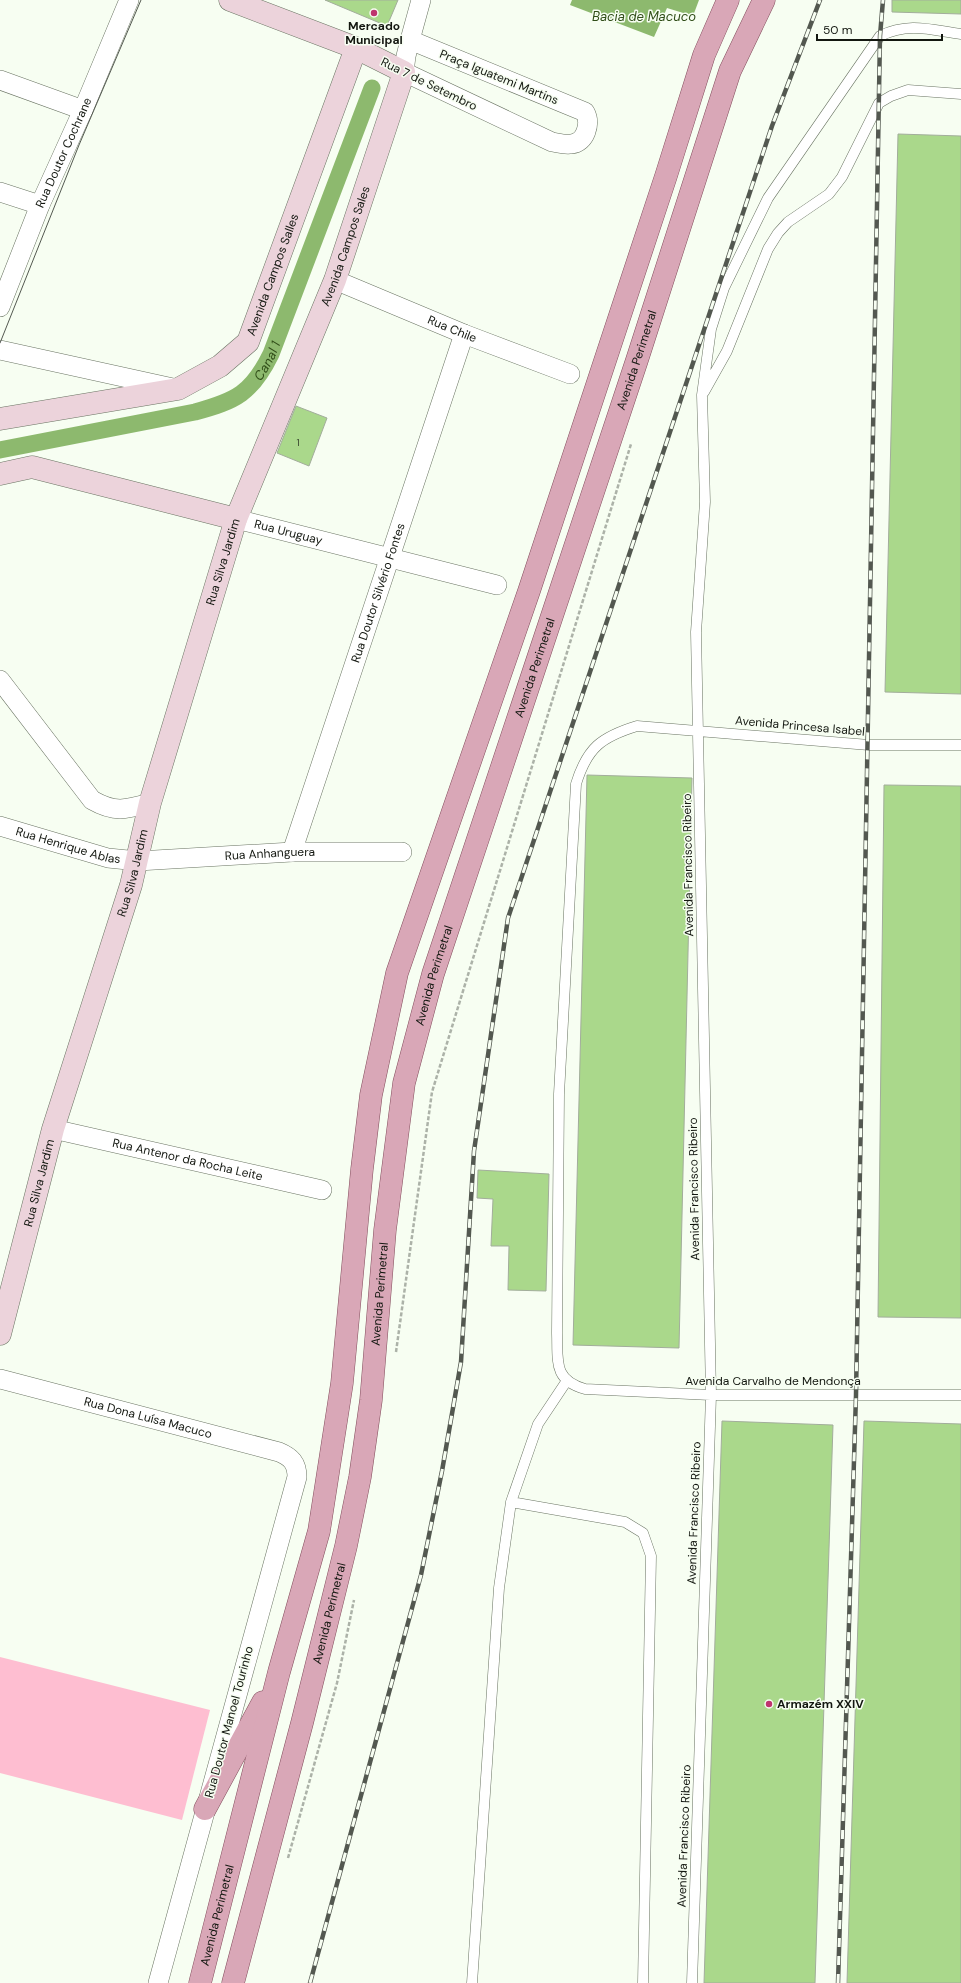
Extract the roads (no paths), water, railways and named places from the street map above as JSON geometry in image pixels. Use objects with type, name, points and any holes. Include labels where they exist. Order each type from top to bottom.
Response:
[{"type":"main road","name":"Avenida Perimetral","points":[[200,1983],[279,1672],[319,1531],[342,1384],[362,1169],[371,1095],[397,973],[529,591],[666,176],[704,55],[728,0]]},
{"type":"main road","name":"Avenida Perimetral","points":[[232,1983],[304,1715],[360,1477],[371,1400],[385,1230],[404,1083],[433,974],[637,360],[730,71],[764,0]]},
{"type":"main road","points":[[205,1809],[279,1672]]},
{"type":"street","name":"Rua Doutor Cochrane","points":[[0,307],[40,205],[83,110],[129,0]]},
{"type":"street","name":"Rua 7 de Setembro","points":[[230,0],[356,48],[552,142],[571,144],[576,143],[584,137],[588,126],[586,115]]},
{"type":"street","points":[[404,72],[406,56],[421,0]]},
{"type":"street","name":"Praça Iguatemi Martins","points":[[410,40],[527,89],[578,108],[585,112],[586,115]]},
{"type":"street","name":"Avenida Campos Salles","points":[[0,419],[178,389],[220,366],[248,342],[356,48]]},
{"type":"street","name":"Avenida Campos Sales","points":[[278,416],[335,280],[404,72]]},
{"type":"street","points":[[0,80],[83,110]]},
{"type":"street","points":[[0,192],[40,205]]},
{"type":"street","name":"Rua Chile","points":[[335,280],[464,334],[570,374]]},
{"type":"street","name":"Rua Doutor Silvério Fontes","points":[[292,852],[464,334]]},
{"type":"street","points":[[0,350],[178,389]]},
{"type":"street","name":"Rua Silva Jardim","points":[[0,1334],[53,1129],[138,861],[150,802],[236,519],[278,416]]},
{"type":"street","name":"Rua Uruguay","points":[[0,474],[32,467],[497,586]]},
{"type":"street","points":[[0,680],[92,800],[112,809],[126,810],[150,802]]},
{"type":"street","name":"Rua Henrique Ablas","points":[[0,826],[108,858],[138,861]]},
{"type":"street","name":"Rua Anhanguera","points":[[138,861],[292,852],[402,852]]},
{"type":"street","name":"Rua Antenor da Rocha Leite","points":[[53,1129],[322,1190]]},
{"type":"street","name":"Rua Dona Luísa Macuco","points":[[0,1379],[279,1452],[294,1461]]},
{"type":"street","name":"Rua Doutor Manoel Tourinho","points":[[158,1983],[297,1477],[297,1469],[294,1461]]},
{"type":"lane","name":"Avenida Francisco Ribeiro","points":[[692,1983],[711,1395],[696,632],[705,502],[702,395],[711,329],[724,288],[768,198],[880,36],[891,31],[907,27],[961,34]]},
{"type":"lane","points":[[702,395],[727,351],[771,243],[778,232],[788,222],[828,194],[842,177],[879,103],[891,96],[908,90],[961,94]]},
{"type":"lane","name":"Avenida Princesa Isabel","points":[[566,1382],[561,1374],[558,1362],[557,1333],[559,1094],[576,784],[582,764],[596,745],[617,732],[637,726],[869,745],[961,745]]},
{"type":"lane","points":[[472,1983],[499,1588],[511,1502],[538,1424],[566,1382]]},
{"type":"lane","name":"Avenida Carvalho de Mendonça","points":[[566,1382],[573,1386],[585,1389],[711,1395],[961,1395]]},
{"type":"lane","points":[[511,1502],[625,1522],[643,1533],[651,1556],[643,1983]]},
{"type":"water","name":"Bacia de Macuco","points":[[572,0],[699,0],[693,16],[667,8],[654,37],[570,5]]},
{"type":"waterway","name":"Canal 1","points":[[0,450],[195,412],[222,404],[241,394],[249,387],[257,378],[271,354],[372,88]]},
{"type":"tram line","points":[[0,343],[79,145],[141,0]]},
{"type":"railway","points":[[310,1983],[421,1575],[442,1471],[461,1362],[474,1151],[508,918],[772,126],[820,0]]},
{"type":"railway","points":[[838,1983],[856,1395],[880,36],[883,0]]},
{"type":"place","name":"Mercado Municipal","points":[[374,13]]},
{"type":"place","name":"Armazém XXIV","points":[[769,1704]]}]
